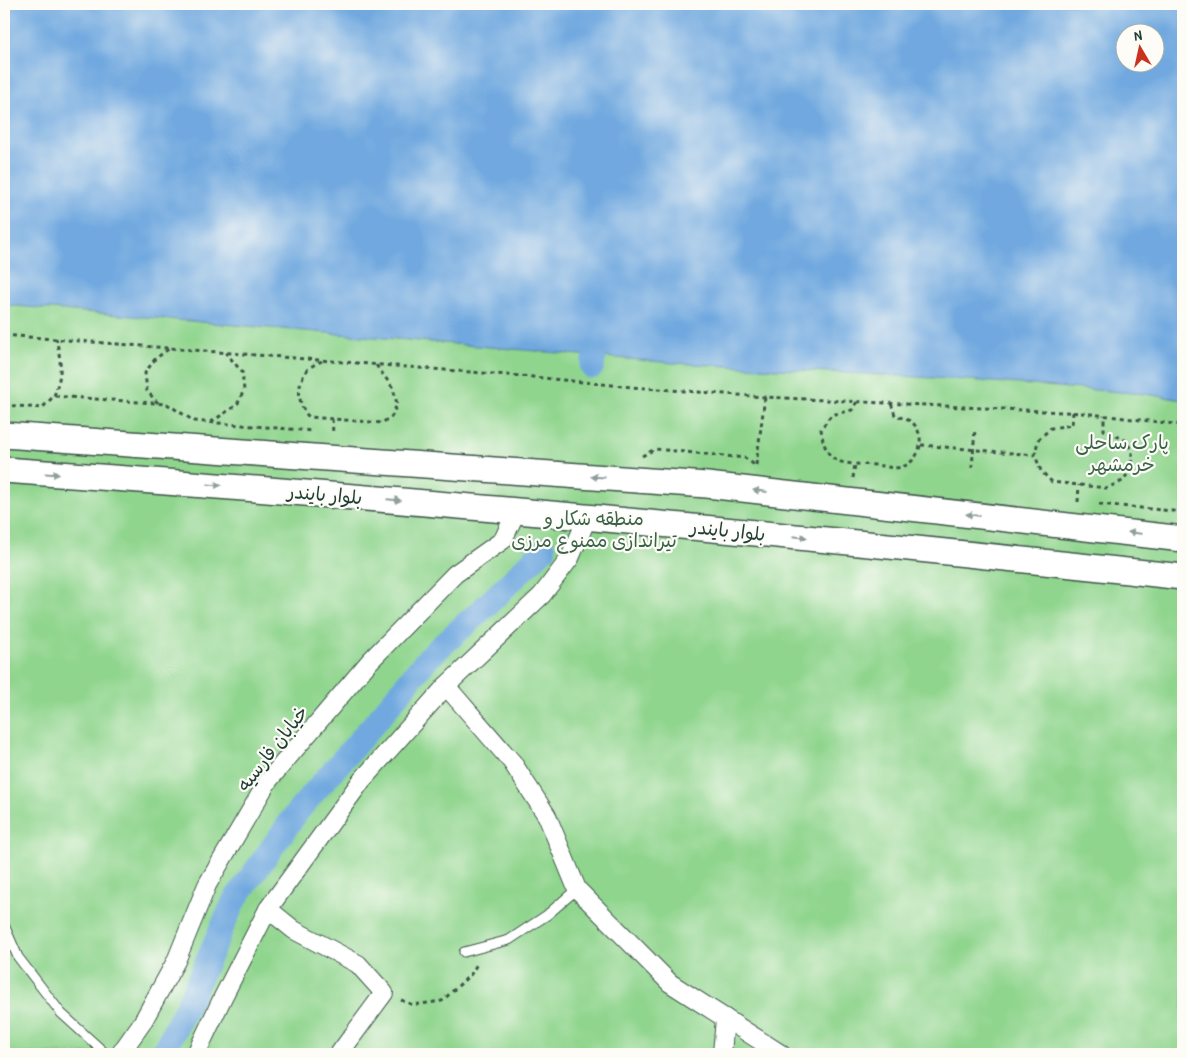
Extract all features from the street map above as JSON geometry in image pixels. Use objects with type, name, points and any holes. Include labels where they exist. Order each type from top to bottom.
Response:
[{"type":"street","name":"بلوار بایندر","points":[[4,435],[707,485],[1183,539]]},
{"type":"street","name":"بلوار بایندر","points":[[4,470],[260,488],[516,512],[588,516],[1014,558],[1183,577]]},
{"type":"street","name":"خیابان فارسیه","points":[[120,1054],[142,1023],[176,961],[207,885],[268,781],[377,654],[455,574],[503,540],[516,512]]},
{"type":"street","points":[[196,1054],[268,909],[362,780],[446,686],[542,595],[570,558],[588,516]]},
{"type":"street","points":[[446,686],[512,762],[546,816],[577,889],[670,983],[781,1054]]},
{"type":"street","points":[[268,909],[294,930],[358,964],[384,993],[339,1054]]},
{"type":"street","points":[[722,1054],[725,1018]]},
{"type":"lane","points":[[464,952],[509,940],[547,915],[577,889]]},
{"type":"lane","points":[[4,925],[18,957],[61,1013],[106,1054]]},
{"type":"path","points":[[4,335],[632,387],[857,402],[1074,412],[1183,425]]},
{"type":"path","points":[[54,396],[61,378],[61,360],[56,338]]},
{"type":"path","points":[[159,404],[147,391],[145,373],[155,359],[170,348]]},
{"type":"path","points":[[211,422],[237,404],[244,390],[242,372],[225,352]]},
{"type":"path","points":[[322,360],[308,369],[300,385],[299,401],[302,410],[309,416],[382,423],[392,416],[397,404],[393,388],[376,365]]},
{"type":"path","points":[[756,466],[765,396]]},
{"type":"path","points":[[857,402],[852,410],[831,415],[821,429],[823,445],[831,457],[843,463],[901,467],[916,458],[921,445],[918,430],[911,422],[895,415],[891,403]]},
{"type":"path","points":[[1074,412],[1072,425],[1051,428],[1038,440],[1035,455],[1041,471],[1052,482],[1106,488],[1123,481],[1131,468],[1132,453],[1127,440],[1104,430],[1104,415]]},
{"type":"path","points":[[332,419],[333,433]]},
{"type":"path","points":[[972,468],[975,429]]},
{"type":"path","points":[[921,445],[1035,455]]},
{"type":"path","points":[[853,479],[855,464]]},
{"type":"path","points":[[1078,502],[1079,485]]},
{"type":"path","points":[[384,993],[413,1005],[442,1001],[471,974],[490,945]]},
{"type":"green space","name":"منطقه شکار و تیراندازی ممنوع مرزی","points":[[4,4],[1183,4],[1183,1054],[4,1054]]},
{"type":"water","points":[[4,4],[1183,4],[1183,400],[1145,394],[967,380],[673,363],[4,305]]},
{"type":"waterway","points":[[592,367],[602,324]]},
{"type":"waterway","points":[[162,1054],[188,1004],[234,901],[298,811],[428,658],[488,604],[544,549]]},
{"type":"park label","name":"پارک ساحلی خرمشهر","points":[[1122,453]]}]
